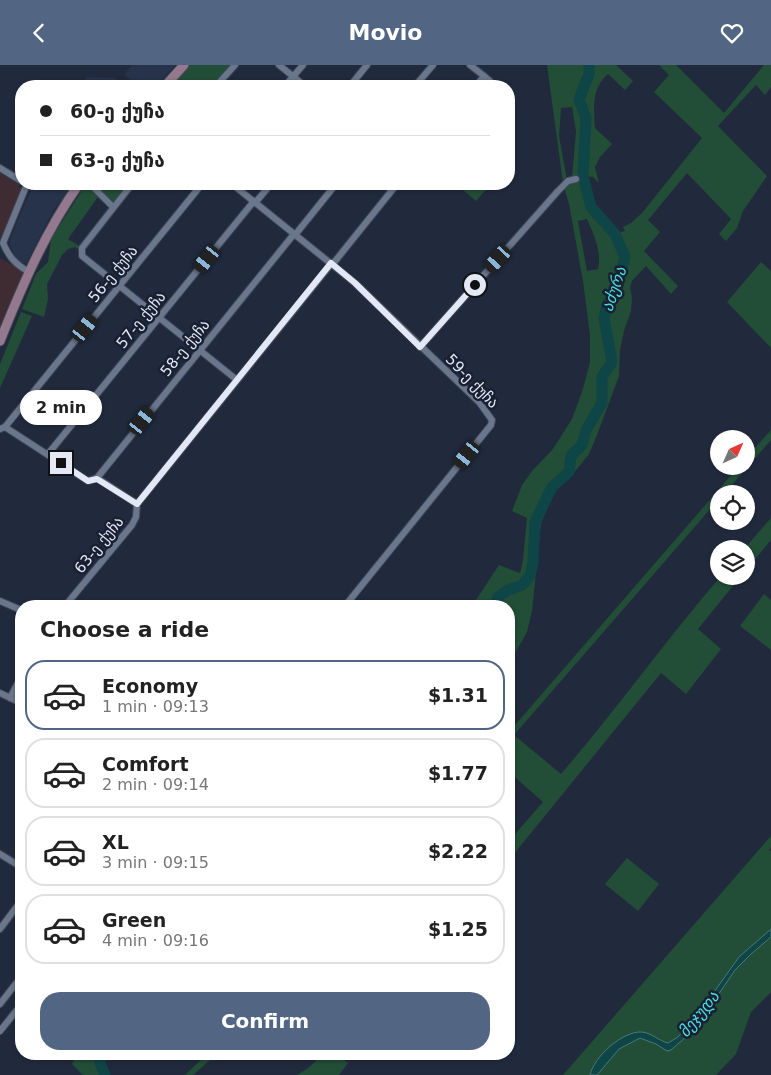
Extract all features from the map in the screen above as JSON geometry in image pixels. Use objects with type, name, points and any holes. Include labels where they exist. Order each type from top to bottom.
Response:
[{"type":"main road","points":[[170,80],[184,65]]},
{"type":"main road","points":[[0,341],[29,272],[60,210],[75,190]]},
{"type":"street","points":[[221,80],[235,65]]},
{"type":"street","points":[[279,65],[297,80]]},
{"type":"street","points":[[290,80],[302,65]]},
{"type":"street","points":[[355,80],[367,65]]},
{"type":"street","points":[[421,80],[433,65]]},
{"type":"street","points":[[470,65],[489,80]]},
{"type":"street","points":[[481,80],[484,76]]},
{"type":"street","points":[[0,168],[15,177]]},
{"type":"street","points":[[420,347],[558,191],[568,181],[576,179]]},
{"type":"street","points":[[25,190],[3,243],[8,255],[16,264],[29,272]]},
{"type":"street","points":[[96,190],[113,207]]},
{"type":"street","points":[[127,190],[82,249],[82,256],[237,379]]},
{"type":"street","name":"56-ე ქუჩა","points":[[2,428],[197,190]]},
{"type":"street","name":"59-ე ქუჩა","points":[[240,190],[355,283],[479,402],[492,420],[491,425],[350,600]]},
{"type":"street","name":"57-ე ქუჩა","points":[[48,455],[266,190]]},
{"type":"street","name":"58-ე ქუჩა","points":[[97,479],[200,349],[331,190]]},
{"type":"street","points":[[137,504],[392,190]]},
{"type":"street","name":"63-ე ქუჩა","points":[[2,428],[88,481],[97,479],[137,504],[136,517],[132,525],[70,600]]},
{"type":"street","points":[[0,601],[15,607]]},
{"type":"street","points":[[10,698],[15,688]]},
{"type":"street","points":[[0,693],[15,700]]},
{"type":"street","points":[[0,854],[15,863]]},
{"type":"street","points":[[0,929],[15,909]]},
{"type":"street","points":[[0,1004],[15,985]]},
{"type":"street","points":[[0,1031],[15,1012]]},
{"type":"shaded area","points":[[132,65],[175,65],[161,80],[131,80],[124,75]]},
{"type":"shaded area","points":[[188,65],[233,65],[220,80],[175,80]]},
{"type":"shaded area","points":[[547,65],[587,65],[587,74],[577,99],[584,120],[582,177],[572,178],[576,131],[572,107],[561,108],[559,136],[567,180],[563,183]]},
{"type":"shaded area","points":[[592,65],[616,65],[633,81],[625,90],[608,74],[596,92],[594,106],[595,128],[612,144],[600,157],[595,167],[599,183],[593,177],[584,176],[588,118],[580,99],[592,72]]},
{"type":"shaded area","points":[[659,65],[676,65],[724,113],[764,65],[771,65],[771,87],[765,95],[756,85],[718,126],[767,176],[743,211],[737,228],[726,241],[719,234],[731,219],[687,173],[648,220],[660,232],[644,251],[678,286],[671,294],[646,266],[632,281],[630,287],[632,298],[631,311],[620,350],[619,376],[589,454],[572,475],[559,486],[549,501],[541,524],[532,611],[527,632],[515,653],[515,600],[476,600],[499,565],[520,573],[527,518],[512,511],[522,485],[532,471],[553,449],[572,419],[590,362],[590,335],[583,281],[569,204],[564,187],[569,183],[583,179],[591,207],[615,234],[625,231],[623,227],[631,223],[642,213],[702,138],[654,92],[669,75]],"holes":[[[587,219],[597,244],[599,256],[598,269],[587,271],[578,221]]]},
{"type":"shaded area","points":[[86,77],[115,78],[118,80],[85,80]]},
{"type":"shaded area","points":[[0,173],[15,182],[15,190],[23,190],[24,192],[0,240]]},
{"type":"shaded area","points":[[31,190],[70,190],[54,209],[26,264],[17,260],[9,243]]},
{"type":"shaded area","points":[[82,190],[96,190],[100,194],[68,239],[81,247],[79,250],[75,247],[68,249],[62,255],[47,284],[48,299],[44,317],[22,309],[36,274],[48,262],[51,239]]},
{"type":"shaded area","points":[[99,190],[124,190],[113,203]]},
{"type":"shaded area","points":[[463,190],[486,190],[476,201]]},
{"type":"shaded area","points":[[0,258],[18,268],[24,275],[0,332]]},
{"type":"shaded area","points":[[761,262],[771,271],[771,348],[727,302]]},
{"type":"shaded area","points":[[21,312],[32,316],[0,388],[0,364]]},
{"type":"shaded area","points":[[771,430],[771,440],[755,458],[755,448]]},
{"type":"shaded area","points":[[731,475],[741,475],[732,485],[723,485]]},
{"type":"shaded area","points":[[710,500],[710,509],[515,734],[515,725]]},
{"type":"shaded area","points":[[771,518],[771,540],[755,559],[755,540],[752,540]]},
{"type":"shaded area","points":[[713,585],[734,585],[698,629],[721,649],[686,694],[661,673],[515,853],[515,834],[543,802],[515,777],[515,736],[561,774]]},
{"type":"shaded area","points":[[764,594],[771,600],[771,650],[740,626]]},
{"type":"shaded area","points":[[771,836],[771,847],[769,850],[771,851],[771,992],[751,1012],[736,1054],[716,1075],[563,1075]]},
{"type":"shaded area","points":[[627,858],[659,884],[638,911],[605,884]]},
{"type":"shaded area","points":[[74,1060],[101,1060],[105,1075],[83,1075],[72,1064]]},
{"type":"shaded area","points":[[201,1060],[210,1060],[193,1075],[185,1075]]},
{"type":"shaded area","points":[[317,1060],[344,1060],[348,1063],[339,1075],[297,1075]]},
{"type":"water","name":"მეჯუდა","points":[[771,929],[771,937],[735,970],[695,1029],[671,1050],[667,1051],[656,1044],[640,1038],[619,1049],[597,1075],[590,1075],[603,1053],[618,1040],[626,1036],[642,1032],[668,1043],[678,1037],[709,999],[739,957]]},
{"type":"waterway","name":"აძურა","points":[[497,600],[498,597],[508,590],[522,585],[530,576],[533,563],[535,522],[552,487],[569,472],[571,456],[582,445],[586,430],[602,403],[602,377],[612,362],[604,318],[607,305],[618,285],[625,257],[615,234],[591,207],[583,176],[586,118],[579,99],[589,74],[589,65]]},
{"type":"waterway","name":"აძურა","points":[[101,1060],[105,1075]]},
{"type":"route","points":[[61,463],[88,481],[97,479],[137,504],[331,263],[355,283],[420,347],[475,285]]}]
